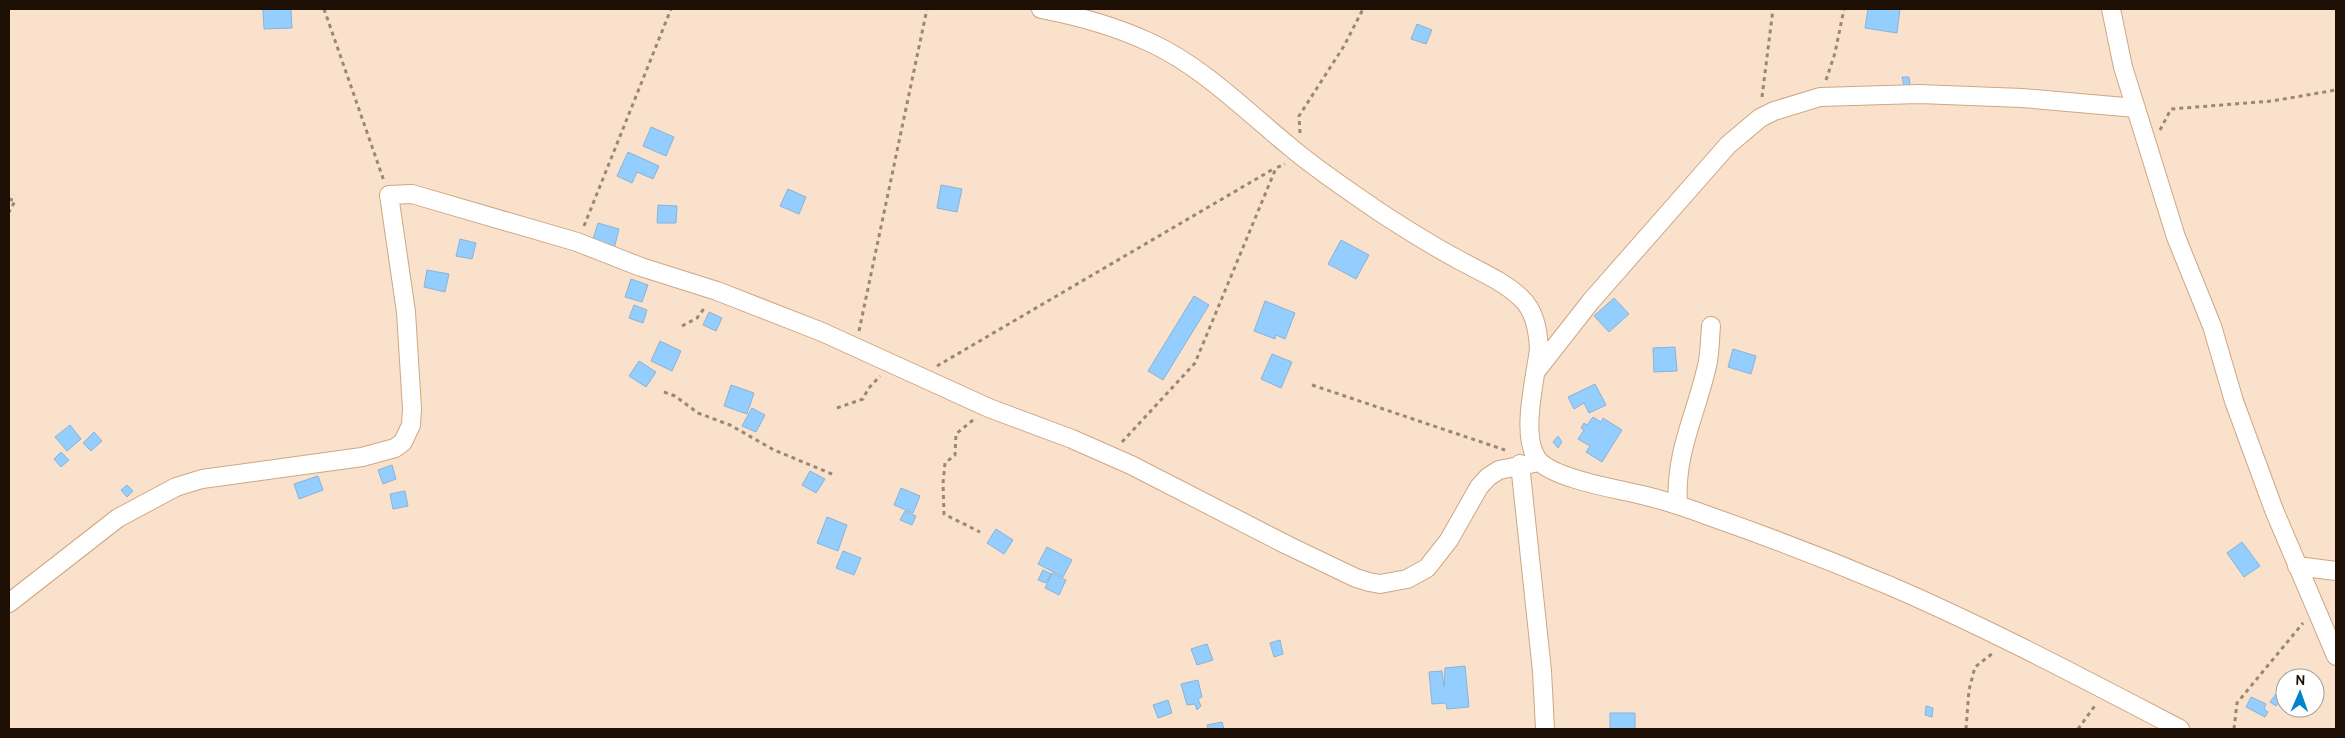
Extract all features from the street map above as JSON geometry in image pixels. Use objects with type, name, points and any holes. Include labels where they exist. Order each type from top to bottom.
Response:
[{"type":"street","points":[[1041,9],[1102,24],[1151,43],[1226,92],[1301,156],[1399,225],[1520,297],[1530,308],[1536,328],[1539,349],[1530,412],[1530,435],[1539,462]]},
{"type":"street","points":[[2111,9],[2123,67],[2176,236],[2212,326],[2252,450],[2297,566],[2336,656]]},
{"type":"street","points":[[1536,370],[1597,295],[1733,140],[1760,118],[1793,103],[1820,97],[1919,94],[2022,98],[2136,108]]},
{"type":"street","points":[[9,603],[118,518],[176,487],[202,479],[362,457],[395,448],[403,442],[410,425],[412,408],[406,312],[389,195],[412,194],[577,242],[641,267],[717,291],[856,347],[922,375],[989,408],[1072,439],[1170,484],[1356,578],[1380,584],[1407,579],[1432,563],[1449,540],[1479,487],[1516,458],[1539,462],[1573,478],[1678,505],[1886,584],[2107,690],[2180,729]]},
{"type":"street","points":[[1678,505],[1677,489],[1682,447],[1707,362],[1712,326]]},
{"type":"street","points":[[1516,458],[1541,661],[1545,729]]},
{"type":"street","points":[[2297,566],[2336,571]]},
{"type":"path","points":[[324,9],[389,195]]},
{"type":"path","points":[[577,242],[671,9]]},
{"type":"path","points":[[856,347],[927,9]]},
{"type":"path","points":[[922,375],[1276,168],[1301,156],[1299,116],[1344,46],[1364,9]]},
{"type":"path","points":[[1760,118],[1773,9]]},
{"type":"path","points":[[1820,97],[1835,53],[1844,9]]},
{"type":"path","points":[[2149,152],[2171,109],[2272,101],[2336,90]]},
{"type":"path","points":[[1109,456],[1195,363],[1276,168]]},
{"type":"path","points":[[9,199],[15,201],[9,212]]},
{"type":"path","points":[[682,326],[697,318],[717,291]]},
{"type":"path","points":[[837,408],[863,399],[868,389],[892,362]]},
{"type":"path","points":[[1312,385],[1516,458]]},
{"type":"path","points":[[664,392],[674,396],[698,413],[730,425],[774,450],[832,474]]},
{"type":"path","points":[[980,532],[944,514],[943,484],[945,463],[955,455],[956,434],[989,408]]},
{"type":"path","points":[[2234,729],[2237,704],[2316,607]]},
{"type":"path","points":[[1966,729],[1969,690],[1976,667],[2007,641]]},
{"type":"path","points":[[2078,729],[2107,690]]},
{"type":"building","points":[[263,9],[291,9],[292,28],[264,29]]},
{"type":"building","points":[[1868,9],[1900,9],[1897,33],[1865,28]]},
{"type":"building","points":[[1417,24],[1432,30],[1426,44],[1411,39]]},
{"type":"building","points":[[1902,77],[1909,77],[1910,85],[1904,86]]},
{"type":"building","points":[[651,127],[674,137],[666,156],[643,146]]},
{"type":"building","points":[[628,152],[659,166],[653,179],[637,172],[632,183],[617,176]]},
{"type":"building","points":[[941,185],[962,189],[957,212],[937,208]]},
{"type":"building","points":[[788,189],[806,197],[799,214],[780,206]]},
{"type":"building","points":[[658,205],[677,206],[676,223],[657,223]]},
{"type":"building","points":[[598,223],[619,229],[614,249],[592,242]]},
{"type":"building","points":[[460,239],[476,243],[472,259],[456,256]]},
{"type":"building","points":[[1341,240],[1369,255],[1356,279],[1328,264]]},
{"type":"building","points":[[427,270],[449,274],[445,292],[424,287]]},
{"type":"building","points":[[631,279],[648,285],[642,302],[625,297]]},
{"type":"building","points":[[1194,296],[1209,305],[1163,380],[1148,371]]},
{"type":"building","points":[[1614,298],[1629,314],[1609,332],[1594,316]]},
{"type":"building","points":[[1265,301],[1295,313],[1285,339],[1276,335],[1275,339],[1254,331]]},
{"type":"building","points":[[634,305],[647,310],[643,323],[629,318]]},
{"type":"building","points":[[709,312],[722,318],[716,331],[703,325]]},
{"type":"building","points":[[660,341],[681,351],[672,371],[651,361]]},
{"type":"building","points":[[1675,347],[1677,371],[1654,372],[1653,348]]},
{"type":"building","points":[[1733,349],[1756,356],[1751,374],[1728,367]]},
{"type":"building","points":[[1272,354],[1292,362],[1281,388],[1261,379]]},
{"type":"building","points":[[639,361],[656,372],[646,387],[629,376]]},
{"type":"building","points":[[1595,384],[1606,405],[1589,413],[1584,403],[1574,409],[1568,397]]},
{"type":"building","points":[[731,385],[754,393],[747,414],[724,406]]},
{"type":"building","points":[[752,408],[765,415],[756,432],[742,426]]},
{"type":"building","points":[[1593,417],[1601,422],[1603,418],[1622,430],[1602,462],[1586,452],[1590,446],[1578,439],[1584,430],[1581,428],[1584,423],[1587,425]]},
{"type":"building","points":[[70,425],[81,439],[67,451],[55,437]]},
{"type":"building","points":[[94,432],[102,441],[91,451],[83,443]]},
{"type":"building","points":[[1558,436],[1562,442],[1558,448],[1553,442]]},
{"type":"building","points":[[61,452],[69,460],[61,467],[54,459]]},
{"type":"building","points":[[392,465],[396,479],[383,484],[378,470]]},
{"type":"building","points":[[810,471],[825,479],[816,493],[802,485]]},
{"type":"building","points":[[318,476],[323,490],[299,499],[294,484]]},
{"type":"building","points":[[127,485],[133,491],[127,497],[121,490]]},
{"type":"building","points":[[901,488],[920,496],[913,513],[894,505]]},
{"type":"building","points":[[405,491],[408,506],[393,509],[390,494]]},
{"type":"building","points":[[905,511],[916,516],[912,525],[900,520]]},
{"type":"building","points":[[827,517],[847,525],[838,551],[817,543]]},
{"type":"building","points":[[996,529],[1013,540],[1004,554],[987,543]]},
{"type":"building","points":[[2242,542],[2260,566],[2244,577],[2227,553]]},
{"type":"building","points":[[1047,547],[1072,560],[1063,577],[1038,564]]},
{"type":"building","points":[[843,551],[861,558],[854,575],[836,568]]},
{"type":"building","points":[[1043,570],[1051,574],[1046,583],[1038,580]]},
{"type":"building","points":[[1052,573],[1066,580],[1059,595],[1045,588]]},
{"type":"building","points":[[1280,640],[1283,654],[1274,657],[1270,643]]},
{"type":"building","points":[[1207,644],[1213,660],[1197,665],[1191,649]]},
{"type":"building","points":[[1465,666],[1469,707],[1447,709],[1446,703],[1432,704],[1429,672],[1442,671],[1444,687],[1445,668]]},
{"type":"building","points":[[1198,680],[1202,697],[1198,699],[1201,706],[1197,710],[1195,704],[1187,705],[1181,684]]},
{"type":"building","points":[[2275,695],[2275,705],[2270,702]]},
{"type":"building","points":[[2251,697],[2266,704],[2264,709],[2268,712],[2265,717],[2246,707]]},
{"type":"building","points":[[1168,700],[1172,713],[1158,718],[1153,705]]},
{"type":"building","points":[[1926,706],[1933,708],[1932,717],[1925,715]]},
{"type":"building","points":[[1610,713],[1635,713],[1635,729],[1610,729]]},
{"type":"building","points":[[1222,722],[1224,729],[1208,729],[1207,725]]}]
